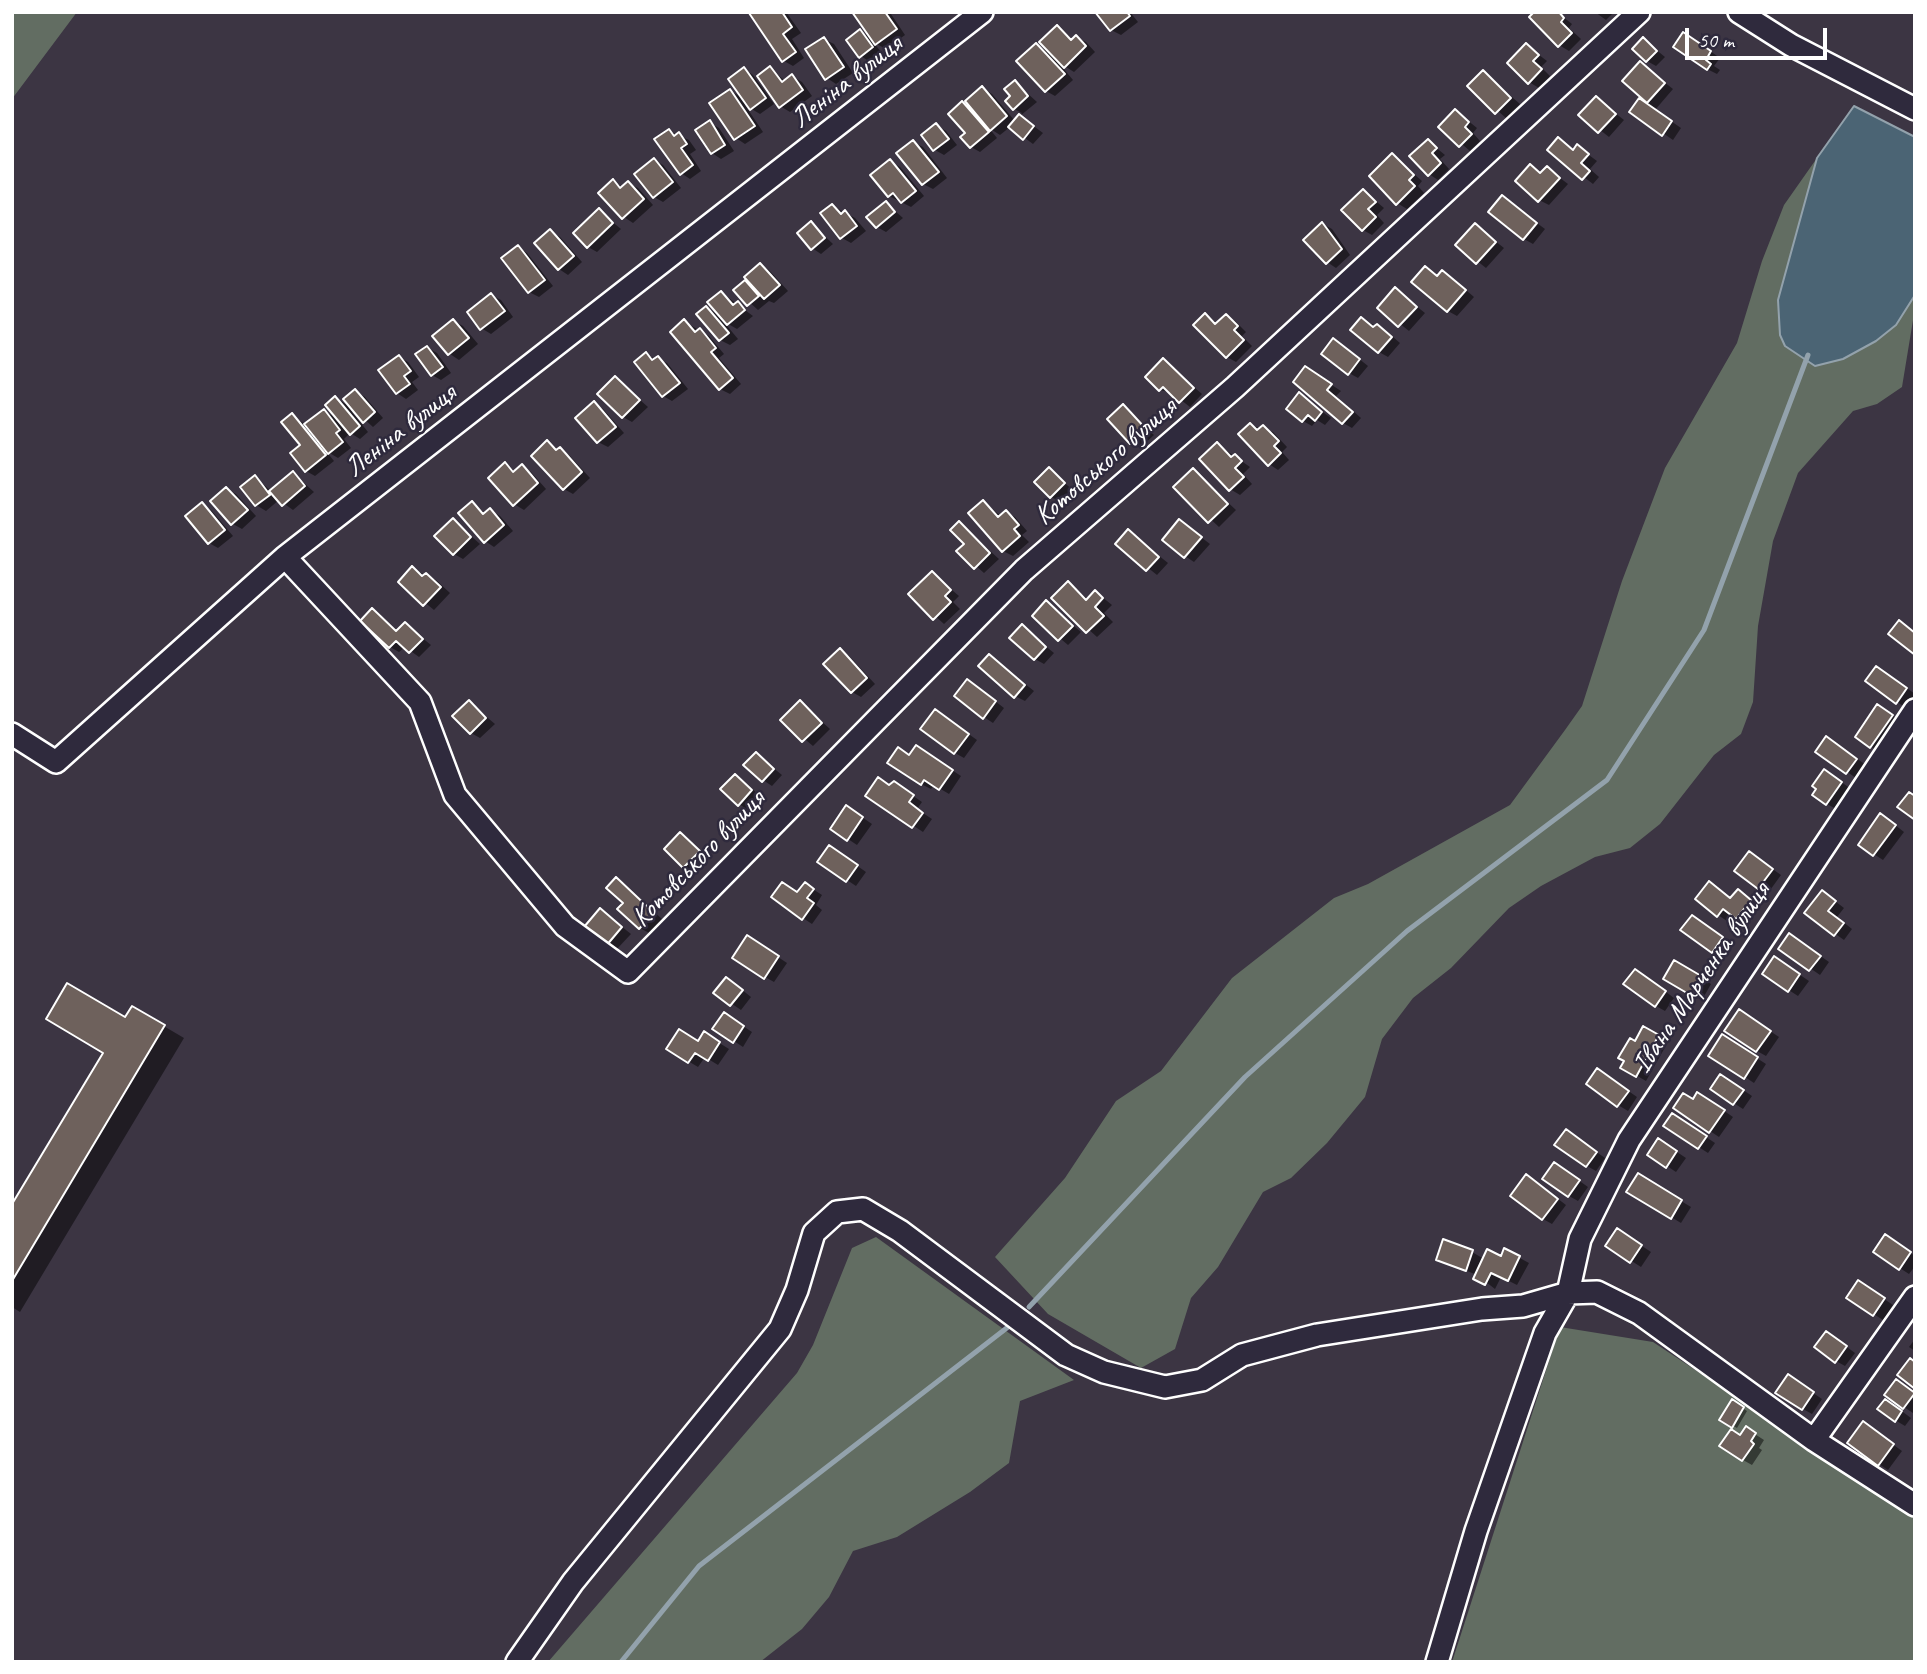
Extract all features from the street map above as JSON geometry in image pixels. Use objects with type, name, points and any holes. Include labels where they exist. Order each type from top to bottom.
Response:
[{"type":"street","name":"Леніна вулиця","points":[[12,734],[56,762],[285,557],[982,12]]},
{"type":"street","name":"Котовського вулиця","points":[[285,557],[420,702],[455,795],[565,926],[628,972],[1024,570],[1235,387],[1639,12]]},
{"type":"street","points":[[1738,12],[1791,45],[1913,108]]},
{"type":"street","name":"Івана Марченка вулиця","points":[[1437,1662],[1476,1531],[1545,1333],[1568,1293],[1580,1239],[1629,1140],[1915,710]]},
{"type":"street","points":[[516,1662],[573,1582],[780,1329],[797,1290],[814,1233],[837,1212],[863,1209],[900,1231],[1066,1355],[1104,1372],[1165,1387],[1202,1380],[1242,1355],[1317,1335],[1482,1309],[1523,1306],[1568,1293],[1597,1292],[1639,1313],[1814,1440],[1915,1505]]},
{"type":"street","points":[[1814,1440],[1915,1297]]},
{"type":"green space","points":[[12,12],[77,12],[12,99]]},
{"type":"green space","points":[[1817,158],[1778,300],[1815,366],[1843,359],[1876,341],[1896,325],[1915,295],[1915,308],[1902,387],[1877,404],[1853,411],[1798,473],[1773,541],[1758,626],[1753,702],[1741,734],[1714,755],[1660,824],[1630,848],[1595,857],[1541,886],[1509,908],[1451,968],[1413,998],[1382,1039],[1365,1097],[1327,1143],[1291,1178],[1263,1192],[1218,1267],[1191,1298],[1175,1349],[1141,1368],[1048,1314],[995,1257],[1065,1178],[1116,1101],[1161,1071],[1232,978],[1334,898],[1368,884],[1510,805],[1582,706],[1622,581],[1665,468],[1737,343],[1762,261],[1784,205]]},
{"type":"green space","points":[[876,1237],[1074,1380],[1020,1401],[1009,1463],[970,1492],[897,1537],[853,1551],[829,1597],[802,1629],[760,1662],[548,1662],[797,1373],[813,1345],[852,1248]]},
{"type":"green space","points":[[1560,1327],[1653,1342],[1915,1515],[1915,1662],[1452,1662]]},
{"type":"water","points":[[1854,106],[1915,137],[1915,295],[1896,325],[1876,341],[1843,359],[1815,366],[1785,346],[1780,335],[1778,300],[1817,158]]},
{"type":"building","points":[[782,12],[792,27],[783,34],[796,52],[782,62],[749,13]]},
{"type":"building","points":[[852,12],[885,12],[897,29],[875,45]]},
{"type":"building","points":[[1095,12],[1127,12],[1130,16],[1110,31]]},
{"type":"building","points":[[1534,12],[1559,12],[1564,18],[1561,22],[1572,33],[1558,47],[1529,17]]},
{"type":"building","points":[[1057,25],[1071,40],[1076,35],[1086,46],[1064,68],[1039,42]]},
{"type":"building","points":[[860,29],[873,47],[859,58],[846,40]]},
{"type":"building","points":[[1683,32],[1711,51],[1706,60],[1711,64],[1707,70],[1673,47]]},
{"type":"building","points":[[824,37],[844,67],[825,80],[805,49]]},
{"type":"building","points":[[1643,37],[1657,51],[1646,62],[1632,49]]},
{"type":"building","points":[[1036,43],[1065,74],[1045,92],[1016,61]]},
{"type":"building","points":[[1526,43],[1539,55],[1533,61],[1542,69],[1528,84],[1507,63]]},
{"type":"building","points":[[1640,61],[1665,83],[1647,103],[1622,81]]},
{"type":"building","points":[[770,66],[782,82],[792,74],[803,90],[779,108],[757,76]]},
{"type":"building","points":[[744,67],[766,98],[750,110],[728,79]]},
{"type":"building","points":[[1483,70],[1511,98],[1495,114],[1467,86]]},
{"type":"building","points":[[1015,80],[1028,96],[1013,110],[1005,101],[1010,96],[1004,89]]},
{"type":"building","points":[[982,86],[1007,116],[990,131],[965,101]]},
{"type":"building","points":[[730,89],[755,126],[734,140],[709,103]]},
{"type":"building","points":[[1596,96],[1616,114],[1598,133],[1578,115]]},
{"type":"building","points":[[1639,98],[1672,121],[1662,136],[1629,112]]},
{"type":"building","points":[[962,101],[989,132],[970,148],[960,137],[965,133],[948,114]]},
{"type":"building","points":[[1455,109],[1469,122],[1465,127],[1472,134],[1459,147],[1438,127]]},
{"type":"building","points":[[1019,114],[1034,126],[1023,140],[1008,127]]},
{"type":"building","points":[[710,120],[725,145],[711,154],[695,130]]},
{"type":"building","points":[[936,123],[949,139],[933,151],[921,135]]},
{"type":"building","points":[[669,129],[674,136],[679,132],[687,144],[681,148],[693,165],[680,175],[654,139]]},
{"type":"building","points":[[1558,137],[1573,150],[1577,144],[1589,154],[1581,163],[1590,171],[1582,180],[1547,150]]},
{"type":"building","points":[[1428,139],[1437,148],[1432,153],[1441,163],[1428,176],[1409,156]]},
{"type":"building","points":[[913,140],[939,172],[922,185],[896,153]]},
{"type":"building","points":[[1392,153],[1414,175],[1409,180],[1415,186],[1396,205],[1369,176]]},
{"type":"building","points":[[654,158],[673,182],[653,198],[634,174]]},
{"type":"building","points":[[890,159],[916,191],[901,203],[893,193],[888,197],[870,175]]},
{"type":"building","points":[[1530,164],[1540,173],[1547,166],[1560,178],[1538,202],[1515,181]]},
{"type":"building","points":[[613,179],[620,188],[628,181],[644,199],[622,219],[598,193]]},
{"type":"building","points":[[1363,189],[1376,202],[1368,209],[1376,217],[1362,231],[1341,210]]},
{"type":"building","points":[[1502,195],[1537,223],[1523,240],[1488,212]]},
{"type":"building","points":[[886,201],[895,212],[876,228],[866,217]]},
{"type":"building","points":[[832,204],[841,214],[845,210],[857,226],[840,239],[820,213]]},
{"type":"building","points":[[599,208],[613,223],[587,248],[573,233]]},
{"type":"building","points":[[811,221],[825,238],[811,250],[797,233]]},
{"type":"building","points":[[1322,222],[1342,249],[1326,264],[1303,240]]},
{"type":"building","points":[[1475,223],[1496,242],[1476,264],[1455,245]]},
{"type":"building","points":[[550,229],[574,256],[558,270],[534,243]]},
{"type":"building","points":[[518,245],[545,280],[528,293],[501,258]]},
{"type":"building","points":[[760,263],[780,285],[764,299],[744,277]]},
{"type":"building","points":[[1425,266],[1437,276],[1442,270],[1466,290],[1447,312],[1411,282]]},
{"type":"building","points":[[745,280],[759,296],[747,306],[733,290]]},
{"type":"building","points":[[1395,287],[1417,307],[1398,327],[1377,308]]},
{"type":"building","points":[[721,291],[733,305],[738,301],[745,310],[727,325],[707,302]]},
{"type":"building","points":[[491,293],[505,311],[480,330],[467,312]]},
{"type":"building","points":[[706,306],[729,333],[719,341],[696,314]]},
{"type":"building","points":[[1205,313],[1215,324],[1226,314],[1238,326],[1234,330],[1244,340],[1226,358],[1193,325]]},
{"type":"building","points":[[1361,317],[1373,327],[1377,324],[1392,337],[1378,353],[1350,330]]},
{"type":"building","points":[[453,319],[469,338],[448,355],[432,336]]},
{"type":"building","points":[[684,319],[695,332],[700,328],[716,348],[711,352],[733,378],[719,390],[670,332]]},
{"type":"building","points":[[1333,338],[1360,359],[1348,375],[1321,354]]},
{"type":"building","points":[[427,346],[443,367],[431,376],[415,354]]},
{"type":"building","points":[[646,352],[652,360],[658,356],[680,383],[662,397],[634,362]]},
{"type":"building","points":[[399,355],[411,371],[404,376],[410,384],[396,394],[378,370]]},
{"type":"building","points":[[1163,358],[1194,388],[1179,403],[1163,387],[1159,391],[1145,377]]},
{"type":"building","points":[[1305,366],[1332,384],[1327,390],[1353,412],[1342,424],[1293,382]]},
{"type":"building","points":[[615,376],[640,400],[622,418],[597,394]]},
{"type":"building","points":[[355,389],[375,412],[363,423],[343,399]]},
{"type":"building","points":[[1299,392],[1322,412],[1315,421],[1308,415],[1302,422],[1286,409]]},
{"type":"building","points":[[335,396],[360,426],[350,435],[325,405]]},
{"type":"building","points":[[594,401],[616,427],[597,443],[575,418]]},
{"type":"building","points":[[1123,404],[1146,429],[1130,444],[1107,419]]},
{"type":"building","points":[[324,409],[340,430],[336,433],[343,442],[328,454],[304,424]]},
{"type":"building","points":[[292,413],[326,455],[305,472],[290,453],[300,445],[281,422]]},
{"type":"building","points":[[1250,423],[1257,430],[1263,425],[1279,441],[1274,446],[1281,453],[1268,466],[1238,434]]},
{"type":"building","points":[[547,440],[556,450],[560,447],[582,472],[563,490],[531,456]]},
{"type":"building","points":[[1217,442],[1231,457],[1235,454],[1242,461],[1235,468],[1244,477],[1229,491],[1199,459]]},
{"type":"building","points":[[505,462],[513,472],[522,464],[538,483],[513,506],[488,478]]},
{"type":"building","points":[[1049,467],[1065,483],[1050,498],[1034,482]]},
{"type":"building","points":[[1193,468],[1228,504],[1208,523],[1173,487]]},
{"type":"building","points":[[293,471],[305,486],[282,506],[269,491]]},
{"type":"building","points":[[255,475],[270,495],[255,506],[240,487]]},
{"type":"building","points":[[226,487],[248,510],[231,525],[210,501]]},
{"type":"building","points":[[983,500],[998,517],[1006,510],[1019,525],[1014,529],[1020,536],[1002,552],[968,513]]},
{"type":"building","points":[[472,501],[483,514],[490,508],[504,525],[484,543],[458,513]]},
{"type":"building","points":[[202,502],[225,530],[208,544],[185,516]]},
{"type":"building","points":[[453,518],[471,537],[453,555],[434,536]]},
{"type":"building","points":[[1179,519],[1202,537],[1184,558],[1162,540]]},
{"type":"building","points":[[959,521],[990,553],[974,569],[956,551],[964,544],[950,530]]},
{"type":"building","points":[[1128,529],[1159,557],[1146,571],[1115,544]]},
{"type":"building","points":[[412,566],[422,576],[426,573],[441,587],[423,606],[398,582]]},
{"type":"building","points":[[932,571],[951,590],[945,596],[951,602],[933,620],[908,594]]},
{"type":"building","points":[[1068,581],[1086,600],[1095,590],[1103,598],[1095,607],[1104,616],[1086,633],[1051,598]]},
{"type":"building","points":[[1046,600],[1073,626],[1058,641],[1032,616]]},
{"type":"building","points":[[372,608],[396,631],[405,622],[423,639],[409,653],[396,641],[389,648],[360,621]]},
{"type":"building","points":[[1899,620],[1915,633],[1915,655],[1888,634]]},
{"type":"building","points":[[1022,624],[1046,647],[1034,660],[1009,638]]},
{"type":"building","points":[[840,648],[867,678],[851,693],[823,664]]},
{"type":"building","points":[[989,654],[1025,685],[1014,698],[978,666]]},
{"type":"building","points":[[1876,666],[1907,688],[1896,704],[1865,681]]},
{"type":"building","points":[[967,679],[996,701],[983,719],[954,696]]},
{"type":"building","points":[[469,700],[486,718],[470,734],[452,716]]},
{"type":"building","points":[[800,700],[822,723],[802,742],[780,720]]},
{"type":"building","points":[[1877,704],[1893,715],[1870,748],[1855,737]]},
{"type":"building","points":[[935,709],[969,734],[954,754],[920,729]]},
{"type":"building","points":[[1826,736],[1857,759],[1846,774],[1815,752]]},
{"type":"building","points":[[916,745],[953,770],[939,790],[924,780],[921,785],[887,763],[898,747],[909,755]]},
{"type":"building","points":[[756,752],[774,769],[762,782],[743,765]]},
{"type":"building","points":[[1824,769],[1842,782],[1826,805],[1812,795],[1816,789],[1812,786]]},
{"type":"building","points":[[735,774],[752,790],[738,806],[720,789]]},
{"type":"building","points":[[878,777],[889,785],[894,781],[914,795],[909,802],[923,813],[912,828],[865,796]]},
{"type":"building","points":[[1909,792],[1915,796],[1915,820],[1897,807]]},
{"type":"building","points":[[846,805],[863,817],[847,841],[830,829]]},
{"type":"building","points":[[1880,813],[1896,825],[1873,856],[1858,845]]},
{"type":"building","points":[[680,832],[700,851],[683,868],[664,849]]},
{"type":"building","points":[[829,845],[858,865],[846,882],[817,862]]},
{"type":"building","points":[[1749,851],[1773,869],[1758,889],[1734,871]]},
{"type":"building","points":[[616,877],[654,913],[639,929],[617,909],[623,903],[606,888]]},
{"type":"building","points":[[1709,881],[1730,898],[1738,889],[1751,900],[1736,919],[1723,909],[1717,917],[1695,899]]},
{"type":"building","points":[[782,882],[797,892],[805,882],[814,889],[807,898],[814,903],[802,920],[771,897]]},
{"type":"building","points":[[1822,890],[1836,901],[1828,911],[1844,923],[1834,936],[1804,913]]},
{"type":"building","points":[[600,908],[622,927],[606,946],[584,927]]},
{"type":"building","points":[[1692,915],[1723,937],[1712,953],[1680,930]]},
{"type":"building","points":[[1789,933],[1821,956],[1809,971],[1778,949]]},
{"type":"building","points":[[747,935],[779,956],[764,979],[732,958]]},
{"type":"building","points":[[1774,956],[1800,974],[1788,992],[1762,974]]},
{"type":"building","points":[[1674,960],[1703,977],[1692,996],[1663,979]]},
{"type":"building","points":[[1635,969],[1666,991],[1655,1007],[1623,984]]},
{"type":"building","points":[[726,977],[743,990],[730,1006],[713,993]]},
{"type":"building","points":[[67,983],[125,1017],[132,1006],[165,1025],[12,1281],[12,1204],[103,1053],[46,1019]]},
{"type":"building","points":[[1739,1009],[1771,1031],[1756,1052],[1724,1031]]},
{"type":"building","points":[[724,1012],[744,1026],[733,1043],[712,1029]]},
{"type":"building","points":[[1643,1026],[1659,1035],[1636,1077],[1620,1068],[1624,1061],[1618,1058],[1630,1038],[1635,1041]]},
{"type":"building","points":[[679,1029],[698,1041],[704,1031],[720,1042],[708,1061],[695,1053],[688,1063],[666,1049]]},
{"type":"building","points":[[1722,1034],[1758,1057],[1744,1079],[1708,1056]]},
{"type":"building","points":[[1597,1068],[1629,1091],[1617,1107],[1586,1084]]},
{"type":"building","points":[[1720,1074],[1744,1090],[1733,1105],[1710,1089]]},
{"type":"building","points":[[1697,1092],[1725,1110],[1709,1133],[1673,1108],[1683,1093],[1693,1099]]},
{"type":"building","points":[[1672,1113],[1707,1136],[1698,1149],[1663,1126]]},
{"type":"building","points":[[1566,1129],[1597,1152],[1586,1167],[1554,1145]]},
{"type":"building","points":[[1658,1138],[1677,1151],[1666,1168],[1647,1155]]},
{"type":"building","points":[[1554,1162],[1580,1180],[1568,1197],[1542,1179]]},
{"type":"building","points":[[1638,1173],[1682,1200],[1671,1219],[1626,1192]]},
{"type":"building","points":[[1526,1174],[1558,1199],[1542,1220],[1510,1196]]},
{"type":"building","points":[[1617,1228],[1642,1245],[1630,1263],[1605,1246]]},
{"type":"building","points":[[1885,1234],[1911,1252],[1899,1270],[1873,1252]]},
{"type":"building","points":[[1443,1239],[1473,1250],[1466,1271],[1436,1260]]},
{"type":"building","points":[[1504,1248],[1520,1256],[1508,1281],[1491,1273],[1485,1285],[1473,1279],[1487,1249],[1501,1256]]},
{"type":"building","points":[[1858,1280],[1885,1298],[1873,1316],[1846,1298]]},
{"type":"building","points":[[1826,1331],[1847,1346],[1835,1363],[1814,1347]]},
{"type":"building","points":[[1910,1358],[1915,1362],[1915,1389],[1897,1375]]},
{"type":"building","points":[[1788,1374],[1814,1392],[1802,1410],[1775,1393]]},
{"type":"building","points":[[1896,1379],[1915,1393],[1903,1409],[1884,1395]]},
{"type":"building","points":[[1732,1399],[1744,1407],[1732,1428],[1719,1420]]},
{"type":"building","points":[[1885,1399],[1902,1411],[1895,1422],[1877,1409]]},
{"type":"building","points":[[1863,1421],[1894,1444],[1878,1466],[1847,1443]]},
{"type":"building","points":[[1746,1426],[1756,1433],[1751,1441],[1754,1444],[1742,1461],[1719,1446],[1731,1429],[1740,1435]]},
{"type":"waterway","points":[[1029,1307],[1245,1077],[1407,931],[1607,780],[1704,630],[1808,355]]},
{"type":"waterway","points":[[621,1662],[699,1566],[1008,1327]]}]
